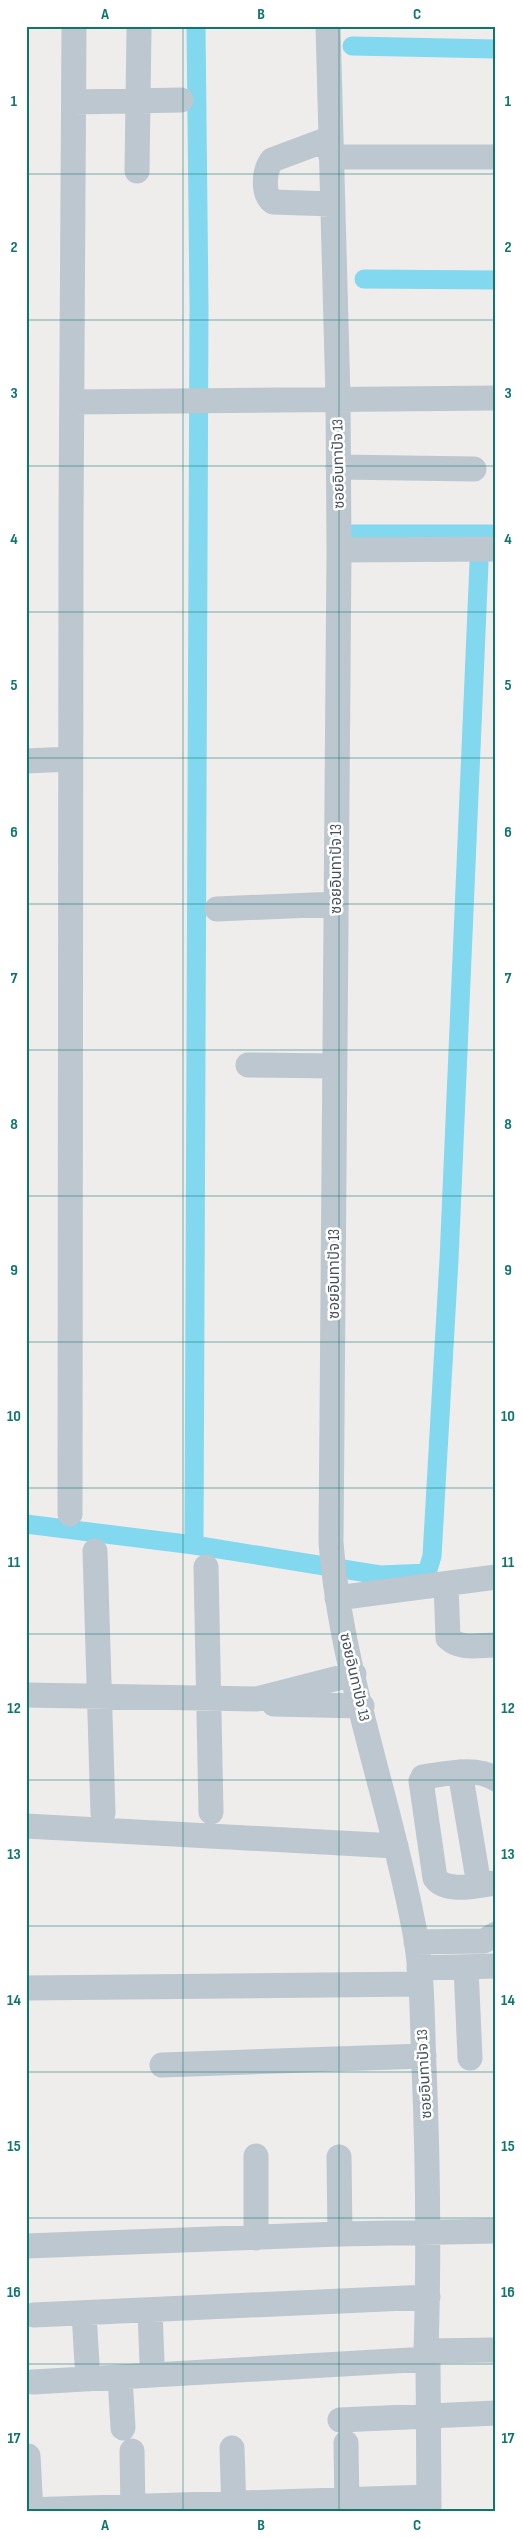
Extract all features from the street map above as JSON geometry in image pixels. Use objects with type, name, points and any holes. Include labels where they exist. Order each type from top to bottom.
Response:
[{"type":"street","points":[[70,1514],[70,758],[74,26]]},
{"type":"street","name":"ซอยอินทาปัจ 13","points":[[328,26],[338,398],[339,550],[335,1066],[335,1580],[354,1674],[396,1846],[416,1942],[420,1976],[424,2056],[428,2233],[429,2504]]},
{"type":"street","points":[[137,171],[139,29]]},
{"type":"street","points":[[74,102],[181,100]]},
{"type":"street","points":[[332,204],[273,202],[266,190],[268,165],[272,160],[331,148],[496,157]]},
{"type":"street","points":[[72,402],[496,398]]},
{"type":"street","points":[[338,467],[474,469]]},
{"type":"street","points":[[339,550],[496,548]]},
{"type":"street","points":[[26,761],[70,758]]},
{"type":"street","points":[[217,908],[336,904]]},
{"type":"street","points":[[248,1065],[335,1066]]},
{"type":"street","points":[[95,1551],[103,1813]]},
{"type":"street","points":[[206,1567],[211,1812]]},
{"type":"street","points":[[335,1580],[446,1584],[496,1577]]},
{"type":"street","points":[[446,1584],[448,1638],[454,1644],[496,1645]]},
{"type":"street","points":[[26,1695],[257,1699],[354,1674]]},
{"type":"street","points":[[257,1699],[273,1704],[362,1706]]},
{"type":"street","points":[[460,1772],[487,1884],[450,1888],[442,1885],[435,1878],[421,1781],[423,1777],[460,1772],[488,1774],[496,1779]]},
{"type":"street","points":[[26,1826],[396,1846]]},
{"type":"street","points":[[416,1942],[484,1941],[496,1934]]},
{"type":"street","points":[[26,1988],[420,1976],[466,1967],[496,1966]]},
{"type":"street","points":[[466,1967],[470,2058]]},
{"type":"street","points":[[162,2065],[424,2056]]},
{"type":"street","points":[[256,2156],[256,2238]]},
{"type":"street","points":[[339,2157],[340,2234]]},
{"type":"street","points":[[26,2246],[340,2234],[496,2231]]},
{"type":"street","points":[[34,2315],[428,2298]]},
{"type":"street","points":[[150,2310],[152,2363]]},
{"type":"street","points":[[84,2313],[87,2364]]},
{"type":"street","points":[[33,2382],[496,2350]]},
{"type":"street","points":[[120,2377],[123,2428]]},
{"type":"street","points":[[347,2506],[343,2432],[429,2416],[496,2413]]},
{"type":"street","points":[[232,2448],[234,2508]]},
{"type":"street","points":[[132,2451],[133,2509]]},
{"type":"street","points":[[28,2456],[29,2510],[429,2504]]},
{"type":"waterway","points":[[194,1545],[199,307],[196,26]]},
{"type":"waterway","points":[[352,46],[496,49]]},
{"type":"waterway","points":[[364,279],[496,280]]},
{"type":"waterway","points":[[352,534],[496,534]]},
{"type":"waterway","points":[[26,1524],[194,1545],[380,1575],[427,1573],[432,1556],[449,1260],[479,563]]}]
